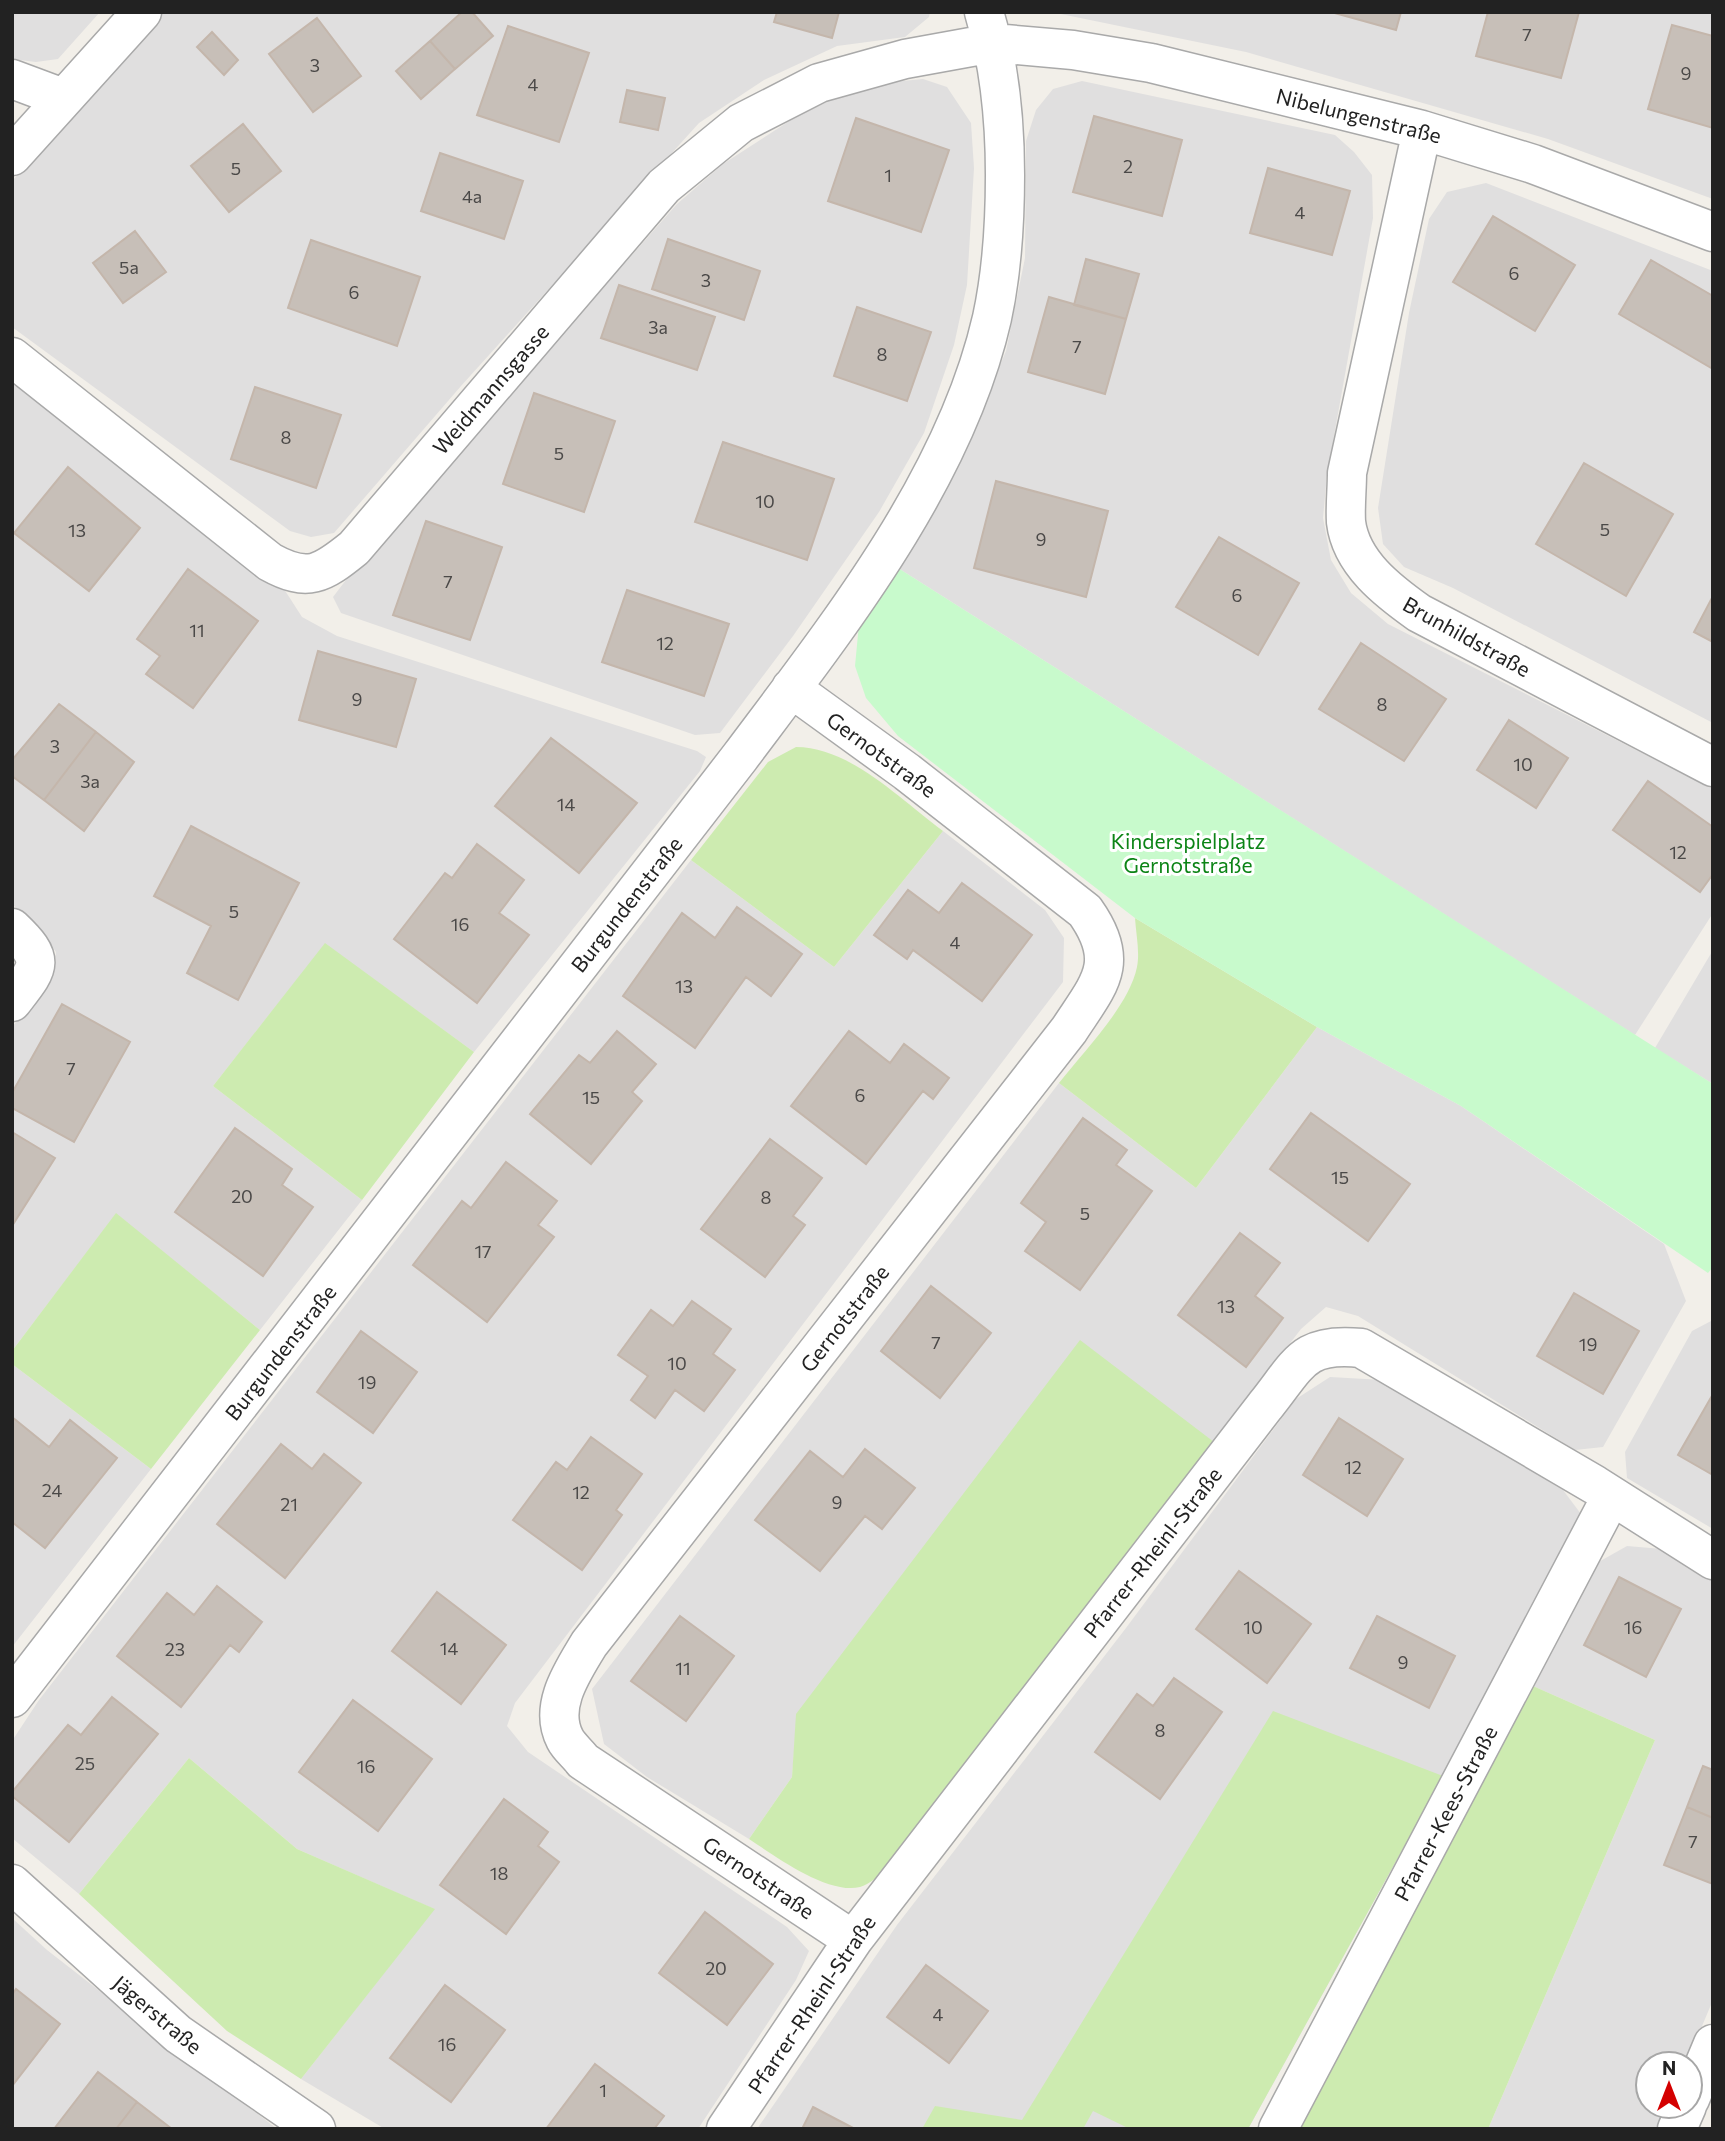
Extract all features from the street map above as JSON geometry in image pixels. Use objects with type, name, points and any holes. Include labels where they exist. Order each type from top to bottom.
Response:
[{"type":"street","points":[[12,156],[142,12]]},
{"type":"street","name":"Nibelungenstraße","points":[[989,27],[1073,50],[1151,63],[1422,130],[1533,164],[1713,232]]},
{"type":"street","name":"Weidmannsgasse","points":[[12,357],[270,562],[292,574],[307,575],[331,567],[354,548],[664,187],[741,123],[818,83],[905,59],[989,27]]},
{"type":"street","name":"Burgundenstraße","points":[[12,1698],[791,688],[855,602],[915,504],[957,423],[992,318],[1005,219],[1005,118],[989,27]]},
{"type":"street","points":[[12,79],[63,99]]},
{"type":"street","name":"Brunhildstraße","points":[[1422,130],[1347,472],[1346,524],[1359,557],[1383,588],[1419,613],[1713,767]]},
{"type":"street","name":"Gernotstraße","points":[[791,688],[907,772],[1085,911],[1101,933],[1106,962],[1095,990],[1069,1030],[589,1644],[568,1678],[559,1711],[565,1738],[583,1760],[853,1940]]},
{"type":"street","points":[[12,928],[36,954],[37,964],[12,1002]]},
{"type":"street","name":"Pfarrer-Rheinl-Straße","points":[[726,2129],[853,1940],[1308,1354],[1331,1345],[1361,1348],[1713,1560]]},
{"type":"street","name":"Pfarrer-Kees-Straße","points":[[1278,2129],[1611,1497]]},
{"type":"street","name":"Jägerstraße","points":[[12,1884],[178,2034],[316,2129]]},
{"type":"street","points":[[1704,2066],[1713,2044]]},
{"type":"shaded area","points":[[12,12],[100,12],[58,59],[36,62],[12,59]]},
{"type":"shaded area","points":[[164,12],[930,12],[929,17],[905,37],[837,46],[764,80],[699,123],[461,386],[334,533],[311,537],[290,531],[12,327],[12,181]]},
{"type":"shaded area","points":[[1051,12],[1713,12],[1713,199],[1548,139],[1246,52]]},
{"type":"shaded area","points":[[923,79],[947,87],[971,123],[974,168],[967,285],[954,345],[924,433],[879,512],[793,636],[720,733],[695,735],[341,613],[333,597],[349,576],[677,204],[723,164],[794,118],[839,96],[892,82]]},
{"type":"shaded area","points":[[1082,81],[1335,135],[1354,152],[1372,175],[1373,218],[1327,475],[1323,518],[1331,560],[1351,593],[1388,624],[1713,789],[1713,913],[1635,1035],[898,568],[954,475],[1006,351],[1025,258],[1026,141],[1036,110],[1053,89]]},
{"type":"shaded area","points":[[1486,183],[1713,271],[1713,723],[1453,588],[1404,567],[1383,544],[1378,508],[1409,313],[1429,219],[1447,192]]},
{"type":"shaded area","points":[[12,371],[284,589],[302,617],[337,636],[697,751],[706,757],[700,771],[474,1052],[325,944],[213,1086],[362,1200],[260,1330],[116,1214],[12,1351],[12,1027],[48,983],[55,968],[56,952],[42,932],[12,904]]},
{"type":"shaded area","points":[[943,831],[1045,910],[1064,938],[1063,982],[515,1703],[507,1726],[528,1752],[787,1927],[809,1951],[796,1980],[698,2129],[385,2129],[301,2079],[434,1909],[297,1849],[189,1758],[79,1894],[12,1838],[12,1741],[39,1700],[691,860],[834,967]]},
{"type":"shaded area","points":[[1713,950],[1713,1084],[1655,1048]]},
{"type":"shaded area","points":[[1317,1027],[1461,1106],[1664,1244],[1686,1301],[1603,1447],[1575,1450],[1358,1316],[1326,1307],[1301,1329],[1214,1442],[797,1714],[792,1777],[749,1839],[647,1777],[604,1744],[592,1689],[1059,1083],[1196,1188]]},
{"type":"shaded area","points":[[1713,1320],[1713,1529],[1627,1478],[1625,1452],[1692,1331]]},
{"type":"shaded area","points":[[12,1364],[151,1469],[12,1647]]},
{"type":"shaded area","points":[[1330,1377],[1383,1380],[1563,1490],[1581,1514],[1564,1557],[1248,2129],[757,2129],[897,1925],[1126,1628],[1296,1399]]},
{"type":"shaded area","points":[[1627,1546],[1674,1550],[1713,1574],[1713,2000],[1692,2050],[1634,2050],[1634,2120],[1662,2120],[1658,2129],[1488,2129],[1655,1740],[1533,1686],[1595,1564]]},
{"type":"shaded area","points":[[12,1918],[47,1950],[277,2129],[12,2129]]},
{"type":"green space","name":"Kinderspielplatz Gernotstraße","points":[[898,568],[1713,1084],[1713,1267],[1708,1273],[1461,1106],[1317,1027],[1135,918],[898,736],[866,698],[855,666],[859,624]]},
{"type":"green space","points":[[796,747],[816,749],[855,765],[943,831],[834,967],[691,860],[768,762]]},
{"type":"green space","points":[[1135,918],[1317,1027],[1196,1188],[1059,1083],[1104,1028],[1132,982],[1138,955]]},
{"type":"green space","points":[[325,943],[474,1052],[362,1200],[213,1086]]},
{"type":"green space","points":[[116,1213],[260,1330],[151,1469],[12,1364],[12,1351]]},
{"type":"green space","points":[[1080,1340],[1214,1442],[888,1869],[863,1886],[847,1888],[818,1880],[787,1864],[749,1839],[792,1777],[796,1714]]},
{"type":"green space","points":[[1533,1686],[1655,1740],[1488,2129],[1299,2129]]},
{"type":"green space","points":[[1273,1711],[1443,1776],[1248,2129],[1130,2129],[1093,2111],[1083,2129],[922,2129],[935,2106],[1022,2120]]},
{"type":"green space","points":[[189,1758],[297,1849],[435,1909],[301,2079],[227,2031],[79,1894]]},
{"type":"building","points":[[462,12],[472,12],[493,36],[455,69],[430,41]]},
{"type":"building","points":[[777,12],[839,12],[832,38],[774,22]]},
{"type":"building","points":[[1331,12],[1401,12],[1396,30]]},
{"type":"building","points":[[1488,12],[1579,12],[1561,78],[1476,56]]},
{"type":"building","points":[[317,18],[361,76],[313,112],[269,54]]},
{"type":"building","points":[[1672,25],[1713,36],[1713,128],[1648,109]]},
{"type":"building","points":[[508,26],[589,53],[559,142],[477,115]]},
{"type":"building","points":[[212,32],[238,60],[224,75],[197,47]]},
{"type":"building","points":[[430,41],[455,69],[421,99],[396,71]]},
{"type":"building","points":[[627,90],[665,98],[658,130],[620,122]]},
{"type":"building","points":[[1094,116],[1182,140],[1162,216],[1073,192]]},
{"type":"building","points":[[856,118],[949,150],[921,232],[828,201]]},
{"type":"building","points":[[243,124],[281,171],[229,212],[191,166]]},
{"type":"building","points":[[440,153],[523,181],[504,239],[421,211]]},
{"type":"building","points":[[1268,168],[1350,191],[1332,255],[1250,233]]},
{"type":"building","points":[[1493,216],[1575,265],[1535,331],[1453,282]]},
{"type":"building","points":[[135,231],[166,272],[123,303],[93,263]]},
{"type":"building","points":[[668,239],[760,271],[744,320],[652,289]]},
{"type":"building","points":[[311,240],[420,277],[397,346],[288,308]]},
{"type":"building","points":[[1086,259],[1139,274],[1126,319],[1074,305]]},
{"type":"building","points":[[1651,260],[1713,296],[1713,369],[1619,314]]},
{"type":"building","points":[[619,285],[715,317],[697,370],[601,338]]},
{"type":"building","points":[[1049,297],[1126,319],[1105,394],[1028,372]]},
{"type":"building","points":[[857,307],[931,332],[907,401],[834,376]]},
{"type":"building","points":[[255,387],[341,415],[316,488],[231,459]]},
{"type":"building","points":[[534,393],[615,421],[584,512],[503,484]]},
{"type":"building","points":[[723,442],[834,479],[807,560],[695,522]]},
{"type":"building","points":[[1584,463],[1673,514],[1626,596],[1536,544]]},
{"type":"building","points":[[68,467],[140,528],[89,591],[14,533]]},
{"type":"building","points":[[996,481],[1108,511],[1086,597],[974,568]]},
{"type":"building","points":[[426,521],[502,547],[470,640],[393,615]]},
{"type":"building","points":[[1219,537],[1299,583],[1258,655],[1176,607]]},
{"type":"building","points":[[188,569],[258,621],[193,708],[146,674],[160,656],[137,639]]},
{"type":"building","points":[[627,590],[729,624],[704,696],[602,662]]},
{"type":"building","points":[[1713,596],[1713,642],[1694,632]]},
{"type":"building","points":[[1361,643],[1446,699],[1404,761],[1319,709]]},
{"type":"building","points":[[318,651],[416,679],[396,747],[299,720]]},
{"type":"building","points":[[59,704],[96,732],[44,800],[12,776],[12,760]]},
{"type":"building","points":[[1509,720],[1568,758],[1536,808],[1477,770]]},
{"type":"building","points":[[96,732],[134,762],[84,831],[44,800]]},
{"type":"building","points":[[551,738],[637,803],[579,873],[495,806]]},
{"type":"building","points":[[1648,781],[1713,827],[1713,874],[1700,892],[1613,830]]},
{"type":"building","points":[[191,826],[299,883],[238,1000],[187,973],[211,926],[154,896]]},
{"type":"building","points":[[477,844],[524,880],[499,913],[529,935],[477,1003],[394,939],[445,873],[452,878]]},
{"type":"building","points":[[962,883],[1032,935],[982,1001],[913,950],[907,959],[874,935],[908,890],[939,913]]},
{"type":"building","points":[[737,907],[802,954],[771,996],[746,977],[695,1048],[623,996],[682,913],[715,938]]},
{"type":"building","points":[[62,1004],[130,1042],[74,1142],[12,1108],[12,1093]]},
{"type":"building","points":[[617,1031],[656,1064],[632,1092],[642,1101],[591,1164],[530,1114],[579,1055],[590,1063]]},
{"type":"building","points":[[849,1031],[890,1063],[904,1044],[949,1078],[933,1099],[923,1091],[866,1164],[791,1106]]},
{"type":"building","points":[[1311,1113],[1410,1184],[1368,1241],[1270,1169]]},
{"type":"building","points":[[1083,1118],[1127,1150],[1116,1165],[1152,1191],[1080,1290],[1025,1251],[1046,1222],[1021,1203]]},
{"type":"building","points":[[235,1128],[292,1169],[282,1185],[313,1207],[263,1276],[175,1212]]},
{"type":"building","points":[[12,1132],[55,1158],[12,1226]]},
{"type":"building","points":[[770,1139],[822,1178],[793,1216],[805,1225],[765,1277],[701,1229]]},
{"type":"building","points":[[506,1162],[557,1201],[538,1225],[554,1237],[487,1322],[413,1265],[462,1201],[471,1208]]},
{"type":"building","points":[[1240,1233],[1280,1263],[1255,1296],[1283,1318],[1246,1367],[1178,1315]]},
{"type":"building","points":[[931,1286],[991,1333],[940,1398],[881,1351]]},
{"type":"building","points":[[1574,1293],[1639,1331],[1603,1394],[1537,1356]]},
{"type":"building","points":[[692,1301],[731,1329],[713,1354],[735,1370],[704,1411],[675,1390],[655,1418],[631,1400],[648,1376],[618,1355],[651,1310],[673,1326]]},
{"type":"building","points":[[361,1331],[417,1372],[373,1433],[317,1392]]},
{"type":"building","points":[[1713,1394],[1713,1475],[1678,1455]]},
{"type":"building","points":[[12,1417],[49,1447],[70,1420],[117,1458],[45,1548],[12,1522]]},
{"type":"building","points":[[1339,1418],[1403,1459],[1367,1516],[1303,1475]]},
{"type":"building","points":[[591,1437],[642,1474],[616,1510],[622,1515],[582,1570],[513,1520],[556,1462],[567,1470]]},
{"type":"building","points":[[281,1444],[312,1469],[324,1454],[361,1483],[285,1578],[217,1524]]},
{"type":"building","points":[[865,1449],[915,1488],[882,1529],[865,1516],[820,1571],[755,1520],[810,1451],[843,1477]]},
{"type":"building","points":[[1239,1571],[1311,1624],[1267,1683],[1196,1629]]},
{"type":"building","points":[[1619,1577],[1681,1609],[1646,1677],[1584,1645]]},
{"type":"building","points":[[217,1586],[262,1622],[239,1652],[230,1645],[181,1707],[117,1656],[167,1593],[194,1615]]},
{"type":"building","points":[[437,1592],[506,1645],[461,1704],[392,1651]]},
{"type":"building","points":[[680,1616],[734,1656],[686,1721],[631,1681]]},
{"type":"building","points":[[1377,1616],[1455,1656],[1429,1708],[1350,1668]]},
{"type":"building","points":[[1174,1678],[1222,1712],[1160,1799],[1095,1752],[1137,1694],[1153,1706]]},
{"type":"building","points":[[112,1697],[158,1734],[69,1842],[12,1796],[12,1792],[68,1725],[81,1735]]},
{"type":"building","points":[[353,1700],[432,1759],[378,1831],[299,1772]]},
{"type":"building","points":[[1703,1766],[1713,1770],[1713,1818],[1687,1807]]},
{"type":"building","points":[[504,1799],[548,1832],[538,1846],[559,1862],[506,1934],[440,1885]]},
{"type":"building","points":[[1687,1807],[1713,1818],[1713,1884],[1664,1865]]},
{"type":"building","points":[[705,1912],[773,1964],[727,2025],[659,1973]]},
{"type":"building","points":[[926,1965],[988,2011],[949,2063],[887,2017]]},
{"type":"building","points":[[445,1985],[505,2030],[451,2102],[390,2058]]},
{"type":"building","points":[[16,1989],[60,2024],[12,2086],[12,1995]]},
{"type":"building","points":[[595,2064],[664,2116],[654,2129],[546,2129]]},
{"type":"building","points":[[98,2072],[137,2102],[116,2129],[54,2129]]},
{"type":"building","points":[[137,2102],[172,2129],[116,2129]]},
{"type":"building","points":[[813,2107],[855,2129],[802,2129]]}]
